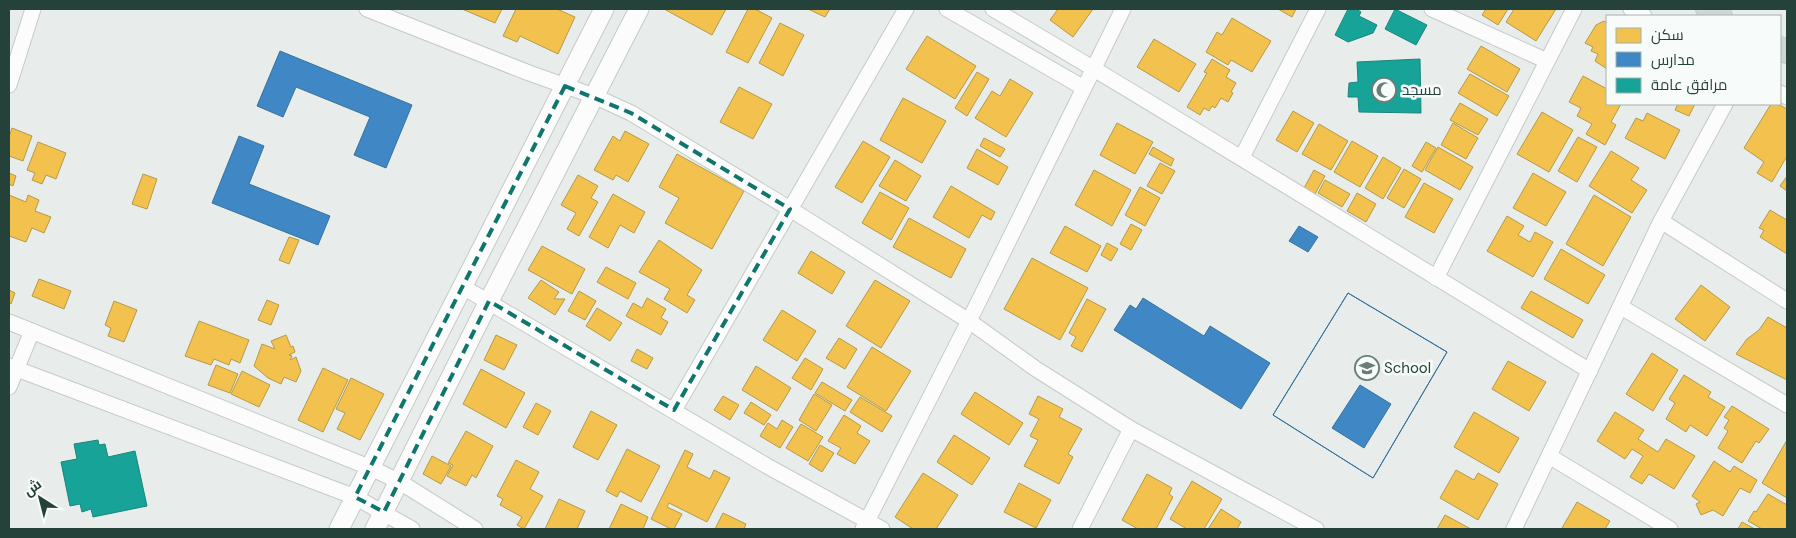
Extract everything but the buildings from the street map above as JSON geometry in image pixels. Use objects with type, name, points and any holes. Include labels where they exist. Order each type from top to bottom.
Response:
[{"type":"main road","points":[[1707,9],[1719,15]]},
{"type":"street","points":[[9,85],[33,9]]},
{"type":"street","points":[[367,9],[594,96],[631,114],[790,209],[969,321],[1036,368],[1131,429],[1311,528]]},
{"type":"street","points":[[339,529],[604,9]]},
{"type":"street","points":[[379,521],[489,301],[639,9]]},
{"type":"street","points":[[674,410],[906,9]]},
{"type":"street","points":[[948,9],[1084,88]]},
{"type":"street","points":[[993,9],[1242,157],[1590,371]]},
{"type":"street","points":[[865,525],[969,321],[1123,9]]},
{"type":"street","points":[[1242,157],[1318,9]]},
{"type":"street","points":[[1432,9],[1548,60]]},
{"type":"street","points":[[1436,278],[1574,9]]},
{"type":"street","points":[[1631,9],[1642,15]]},
{"type":"street","points":[[1514,529],[1661,221],[1725,105]]},
{"type":"street","points":[[1661,221],[1787,301]]},
{"type":"street","points":[[463,287],[674,410],[865,525],[882,529]]},
{"type":"street","points":[[1621,307],[1787,405]]},
{"type":"street","points":[[9,322],[371,468],[400,482],[475,529]]},
{"type":"street","points":[[9,387],[12,367],[32,331]]},
{"type":"street","points":[[12,367],[355,498],[379,521],[412,529]]},
{"type":"street","points":[[1080,529],[1131,429]]},
{"type":"street","points":[[1549,456],[1670,529]]},
{"type":"highlighted area","points":[[565,86],[631,113],[790,209],[674,410],[489,301],[384,512],[355,497]]},
{"type":"place","name":"مسجد","points":[[1384,90]]},
{"type":"place","name":"School","points":[[1367,368]]}]
